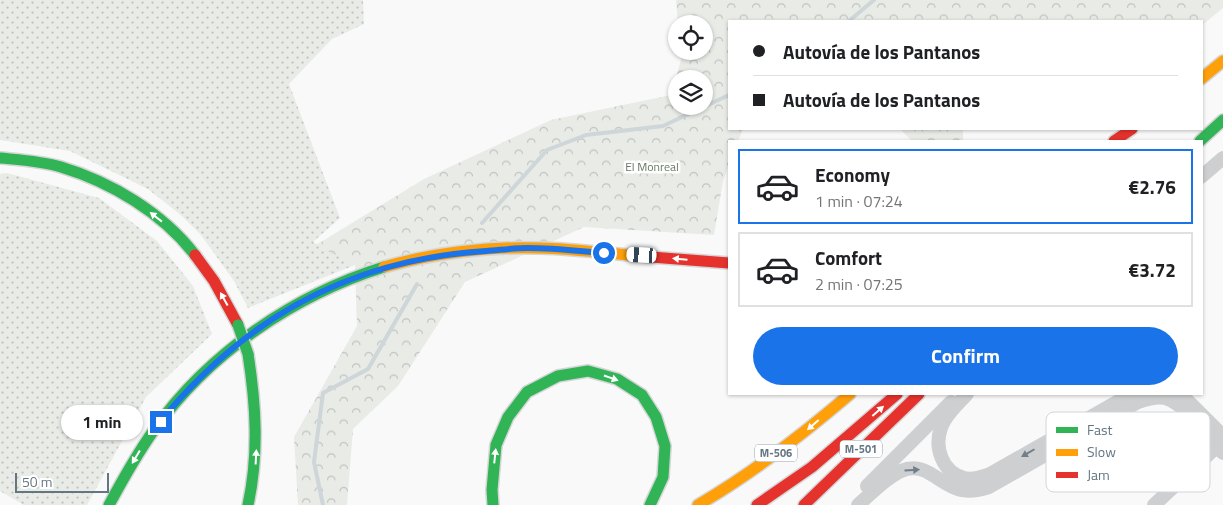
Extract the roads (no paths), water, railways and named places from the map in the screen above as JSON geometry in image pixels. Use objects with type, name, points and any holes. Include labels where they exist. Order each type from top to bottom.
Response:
[{"type":"main road","points":[[1203,77],[1223,61]]},
{"type":"main road","points":[[1194,140],[1223,120]]},
{"type":"main road","points":[[1201,140],[1223,120]]},
{"type":"main road","points":[[1118,140],[1135,135]]},
{"type":"main road","points":[[0,158],[21,158],[54,165],[88,177],[124,194],[152,214],[191,250],[210,275],[238,325],[248,354],[253,383],[257,420],[256,461],[248,505]]},
{"type":"main road","points":[[109,505],[141,448],[170,408],[226,353],[270,319],[305,300],[370,271],[414,260],[461,252],[527,248],[728,263]]},
{"type":"main road","points":[[493,505],[492,490],[496,445],[508,417],[527,392],[558,376],[588,371],[617,380],[642,395],[656,417],[665,446],[663,477],[650,505]]},
{"type":"main road","name":"M-506","points":[[698,505],[721,492],[801,436],[849,395]]},
{"type":"main road","name":"M-506","points":[[757,505],[786,488],[835,449],[897,395]]},
{"type":"main road","name":"M-501","points":[[804,505],[918,395]]},
{"type":"street","points":[[1203,175],[1223,158]]},
{"type":"street","points":[[850,505],[958,395]]},
{"type":"street","points":[[966,395],[941,425],[938,436],[938,448],[941,459],[955,475],[977,479],[990,474],[1046,442]]},
{"type":"street","points":[[1099,412],[1129,395]]},
{"type":"street","points":[[1182,395],[1196,412]]},
{"type":"street","points":[[1120,412],[1138,402],[1157,397],[1173,401],[1186,412]]},
{"type":"street","points":[[1210,429],[1222,444]]},
{"type":"street","points":[[1210,433],[1222,444]]},
{"type":"street","points":[[1210,455],[1222,444]]},
{"type":"street","points":[[858,505],[894,474],[910,468],[926,470],[950,486],[961,490],[980,490],[989,487],[1046,454]]},
{"type":"street","points":[[1154,505],[1168,492]]},
{"type":"waterway","points":[[850,20],[874,0]]},
{"type":"waterway","points":[[482,223],[547,150],[586,135],[663,126],[728,95]]},
{"type":"waterway","points":[[323,505],[314,462],[323,393],[368,369],[417,284]]},
{"type":"park label","name":"El Monreal","points":[[652,166]]}]
